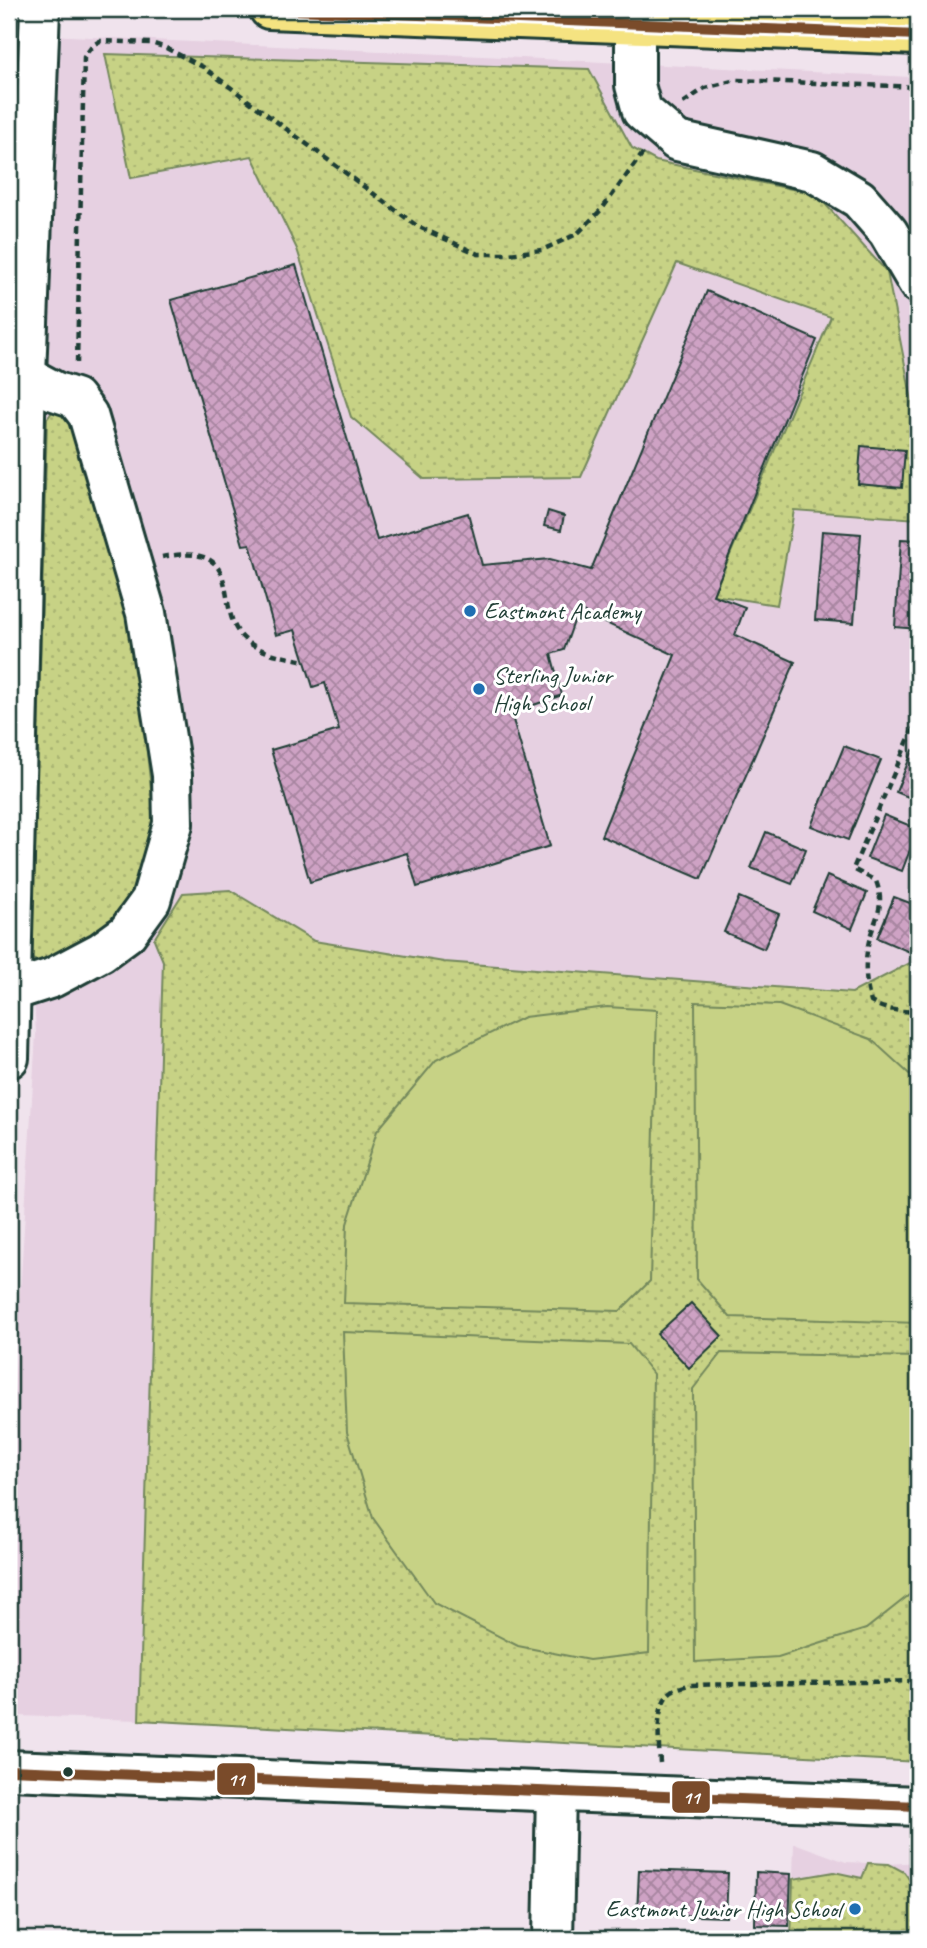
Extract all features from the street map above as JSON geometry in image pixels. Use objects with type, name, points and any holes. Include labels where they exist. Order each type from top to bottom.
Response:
[{"type":"main road","points":[[269,9],[634,16],[918,35]]},
{"type":"street","points":[[9,1058],[12,991],[17,375],[40,9]]},
{"type":"street","points":[[634,16],[635,85],[642,111],[677,141],[812,171],[859,199],[888,232],[918,283]]},
{"type":"street","points":[[12,991],[52,978],[101,952],[127,933],[151,900],[173,824],[172,775],[146,613],[89,415],[75,398],[17,375]]},
{"type":"street","points":[[9,1770],[918,1806]]},
{"type":"street","points":[[553,1939],[556,1791]]},
{"type":"path","points":[[76,375],[84,57],[93,45],[100,41],[151,43],[203,67],[417,226],[478,254],[542,250],[576,234],[602,209],[684,102],[705,88],[736,80],[917,86]]},
{"type":"path","points":[[153,559],[177,554],[199,556],[214,563],[224,577],[233,624],[247,641],[273,654],[305,661]]},
{"type":"path","points":[[918,717],[853,869],[876,881],[881,894],[880,914],[869,940],[865,981],[871,1002],[894,1011],[918,1012]]},
{"type":"path","points":[[660,1767],[659,1730],[662,1706],[670,1692],[688,1685],[918,1681]]},
{"type":"shaded area","name":"Sterling Junior High School","points":[[49,35],[911,77],[918,202],[918,1762],[139,1720],[18,1716],[9,1705],[9,1472],[36,1034],[32,959],[47,419]]},
{"type":"shaded area","name":"Eastmont Junior High School","points":[[794,1843],[846,1862],[918,1862],[918,1939],[791,1939]]},
{"type":"green space","points":[[105,54],[589,69],[632,148],[656,161],[816,194],[887,272],[918,432],[918,519],[794,510],[777,605],[713,595],[831,317],[677,263],[581,477],[424,479],[351,417],[297,249],[252,156],[131,178]]},
{"type":"green space","points":[[52,412],[63,414],[73,423],[122,592],[137,662],[154,816],[149,848],[136,887],[112,924],[42,963],[32,959],[47,419]]},
{"type":"green space","points":[[230,890],[314,941],[444,962],[852,993],[918,959],[918,1762],[139,1720],[163,961],[154,939],[183,893]]},
{"type":"green space","points":[[695,1002],[779,1005],[871,1039],[918,1082],[918,1323],[730,1317],[697,1279]]},
{"type":"green space","points":[[607,1007],[657,1010],[650,1281],[620,1311],[344,1303],[347,1224],[377,1131],[436,1060],[524,1017]]},
{"type":"green space","points":[[343,1332],[629,1344],[653,1374],[649,1653],[589,1660],[518,1646],[434,1603],[373,1518],[347,1432]]},
{"type":"green space","points":[[721,1353],[918,1357],[918,1588],[866,1629],[778,1657],[695,1662],[693,1389]]},
{"type":"green space","name":"Eastmont Junior High School","points":[[868,1863],[889,1864],[904,1872],[918,1892],[917,1939],[791,1939],[793,1879],[834,1872],[862,1878]]},
{"type":"building","points":[[296,265],[377,540],[468,513],[482,565],[550,559],[591,570],[707,291],[817,340],[713,595],[745,607],[735,635],[795,662],[701,879],[601,836],[675,655],[578,610],[564,650],[551,654],[562,695],[511,713],[550,846],[417,887],[407,853],[310,882],[271,750],[339,730],[325,683],[313,687],[295,630],[276,635],[250,544],[243,545],[171,300]]},
{"type":"building","points":[[861,446],[905,450],[902,488],[858,484]]},
{"type":"building","points":[[548,511],[564,516],[561,530],[544,526]]},
{"type":"building","points":[[822,531],[861,534],[854,623],[815,620]]},
{"type":"building","points":[[901,539],[918,540],[918,629],[895,627]]},
{"type":"building","points":[[844,746],[881,760],[848,840],[811,826]]},
{"type":"building","points":[[913,750],[918,753],[918,801],[896,792]]},
{"type":"building","points":[[884,815],[918,829],[902,871],[867,858]]},
{"type":"building","points":[[766,832],[806,849],[792,884],[751,868]]},
{"type":"building","points":[[827,876],[867,893],[852,929],[812,911]]},
{"type":"building","points":[[739,897],[779,914],[764,949],[724,932]]},
{"type":"building","points":[[894,897],[918,906],[918,938],[912,953],[877,938]]},
{"type":"building","points":[[691,1303],[722,1336],[689,1368],[657,1334]]},
{"type":"building","points":[[639,1870],[728,1873],[726,1917],[637,1914]]},
{"type":"building","points":[[756,1872],[791,1874],[789,1926],[755,1925]]},
{"type":"transit line","name":"11","points":[[269,9],[918,35]]},
{"type":"transit line","name":"11","points":[[9,1770],[918,1806]]},
{"type":"place","name":"Eastmont Academy","points":[[470,611]]},
{"type":"place","name":"Sterling Junior High School","points":[[479,689]]},
{"type":"place","name":"Eastmont Junior High School","points":[[855,1909]]}]
